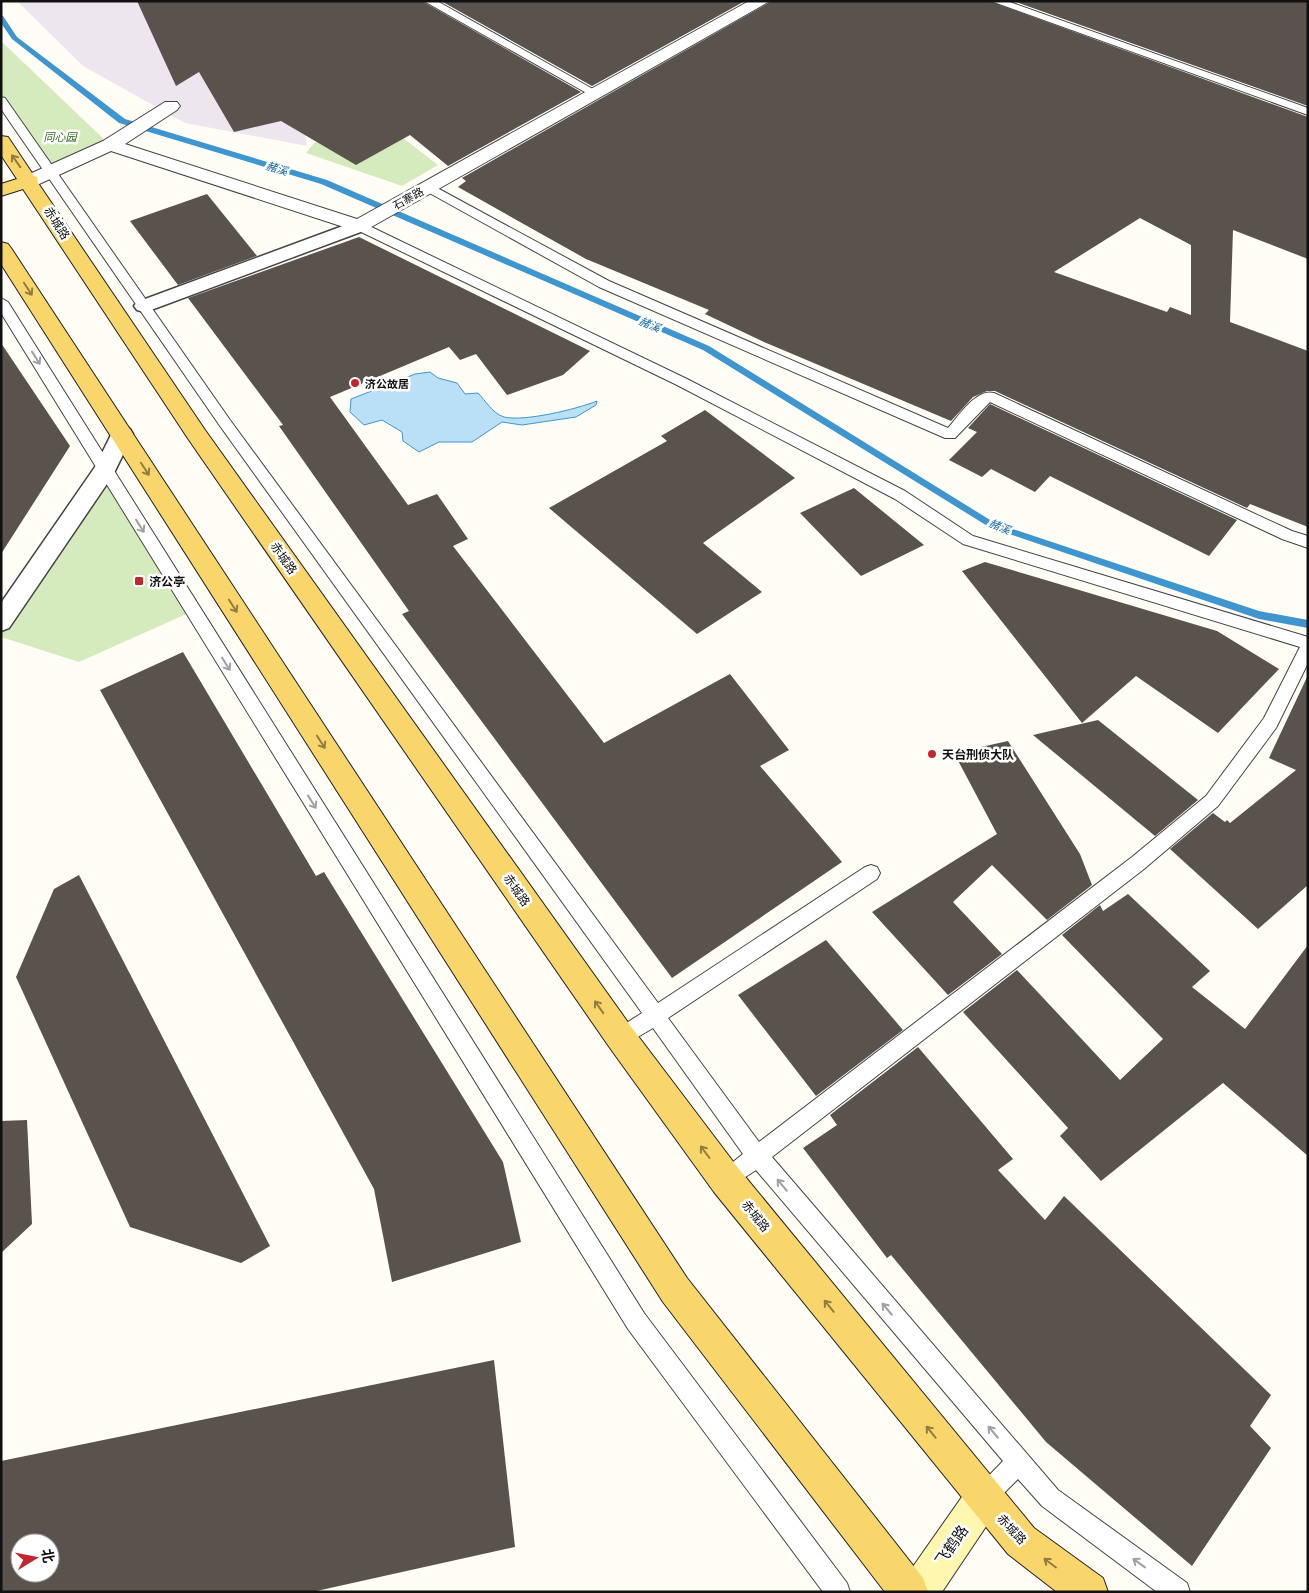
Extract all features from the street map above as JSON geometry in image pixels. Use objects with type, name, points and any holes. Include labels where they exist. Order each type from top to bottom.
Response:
[{"type":"main road","name":"赤城路","points":[[1,141],[41,176],[197,435],[621,1038],[726,1180],[1021,1541],[1089,1592]]},
{"type":"main road","points":[[1,190],[41,176]]},
{"type":"main road","points":[[1,248],[675,1290],[909,1592]]},
{"type":"main road","name":"飞鹤路","points":[[919,1592],[984,1497]]},
{"type":"street","name":"石寨路","points":[[359,226],[594,93],[762,1]]},
{"type":"street","points":[[41,176],[110,145],[171,106]]},
{"type":"street","points":[[110,145],[359,226]]},
{"type":"street","points":[[144,306],[359,226]]},
{"type":"street","points":[[1,622],[105,470],[122,434]]},
{"type":"lane","points":[[429,1],[594,93]]},
{"type":"lane","points":[[996,1],[1308,112]]},
{"type":"lane","points":[[1,100],[41,176],[144,306],[225,423],[758,1157],[1050,1498],[1178,1592]]},
{"type":"lane","points":[[428,187],[604,284],[950,435],[982,400],[989,396],[1287,535],[1308,542]]},
{"type":"lane","points":[[359,226],[682,382],[900,495],[968,540],[1308,645],[1270,723],[1212,801],[1138,863],[726,1180]]},
{"type":"lane","points":[[1,302],[636,1322],[838,1592]]},
{"type":"lane","points":[[621,1038],[871,873]]},
{"type":"lane","points":[[984,1497],[1018,1462]]},
{"type":"shaded area","points":[[17,1],[327,1],[294,58],[307,146],[185,123],[83,66]]},
{"type":"green space","name":"同心园","points":[[1,41],[110,145],[51,171],[1,100]]},
{"type":"green space","points":[[394,131],[438,165],[402,186],[306,153],[315,142]]},
{"type":"green space","points":[[105,470],[193,611],[79,662],[1,637],[1,622]]},
{"type":"water","points":[[430,372],[438,378],[457,383],[465,394],[478,393],[493,410],[504,417],[524,418],[537,416],[577,408],[597,401],[596,405],[576,417],[522,425],[502,422],[472,442],[439,442],[419,452],[403,441],[402,432],[382,420],[364,425],[350,412],[351,399],[415,374]]},
{"type":"building","points":[[137,1],[422,1],[581,92],[448,166],[410,135],[356,165],[281,121],[234,132],[199,72],[176,86]]},
{"type":"building","points":[[441,1],[745,1],[592,86]]},
{"type":"building","points":[[772,1],[989,1],[1308,117],[1308,259],[1233,230],[1230,322],[1308,351],[1308,527],[1250,504],[1247,508],[995,391],[987,391],[973,397],[951,421],[764,342],[705,314],[709,310],[586,259],[458,187],[466,181],[462,178]],"holes":[[[1140,218],[1191,245],[1191,315],[1170,307],[1167,312],[1054,272]]]},
{"type":"building","points":[[1013,1],[1308,1],[1308,106]]},
{"type":"building","points":[[207,194],[257,256],[178,285],[130,221]]},
{"type":"building","points":[[359,237],[590,351],[563,375],[507,395],[476,354],[460,360],[449,347],[330,397],[408,505],[437,494],[468,539],[453,546],[604,743],[730,674],[789,750],[760,766],[842,862],[672,978],[402,614],[409,611],[279,426],[283,425],[188,298]]},
{"type":"building","points":[[1,343],[70,446],[1,554]]},
{"type":"building","points":[[990,404],[1237,520],[1209,556],[1050,476],[1035,492],[991,469],[982,477],[949,460],[977,432],[968,428]]},
{"type":"building","points":[[705,410],[795,478],[703,543],[762,592],[697,634],[549,508],[667,441],[661,436]]},
{"type":"building","points":[[854,488],[924,545],[861,576],[800,513]]},
{"type":"building","points":[[985,562],[1217,631],[1279,669],[1218,733],[1136,676],[1082,723],[962,571]]},
{"type":"building","points":[[183,652],[316,876],[324,872],[503,1162],[521,1242],[392,1282],[374,1189],[100,690]]},
{"type":"building","points":[[1308,675],[1308,885],[1258,929],[1170,849],[1213,813],[1225,822],[1227,820],[1230,823],[1296,770],[1269,758]]},
{"type":"building","points":[[1098,720],[1198,800],[1155,836],[1033,735]]},
{"type":"building","points":[[1008,741],[1080,854],[1092,885],[1047,920],[992,865],[953,902],[1002,954],[948,995],[872,912],[997,834],[954,753]]},
{"type":"building","points":[[79,875],[270,1246],[241,1263],[130,1227],[16,977],[54,889]]},
{"type":"building","points":[[1128,894],[1210,971],[1192,987],[1245,1029],[1308,945],[1308,1156],[1223,1083],[1101,1181],[1060,1136],[1068,1128],[963,1012],[1017,970],[1120,1080],[1163,1039],[1062,935],[1100,905],[1103,911]]},
{"type":"building","points":[[826,940],[903,1030],[816,1096],[738,995]]},
{"type":"building","points":[[918,1047],[1013,1159],[998,1170],[1045,1220],[1064,1196],[1271,1395],[1250,1426],[1271,1448],[1192,1566],[1046,1442],[891,1255],[887,1258],[803,1148],[837,1125],[830,1115]]},
{"type":"building","points":[[27,1120],[32,1224],[1,1253],[1,1121]]},
{"type":"building","points":[[494,1360],[515,1547],[312,1592],[1,1592],[1,1461]]},
{"type":"waterway","name":"赭溪","points":[[1,17],[14,38],[122,121],[324,182],[706,348],[992,525],[1259,615],[1308,624]]},
{"type":"place","name":"济公故居","points":[[355,383]]},
{"type":"place","name":"济公亭","points":[[139,581]]},
{"type":"place","name":"天台刑侦大队","points":[[932,754]]}]
